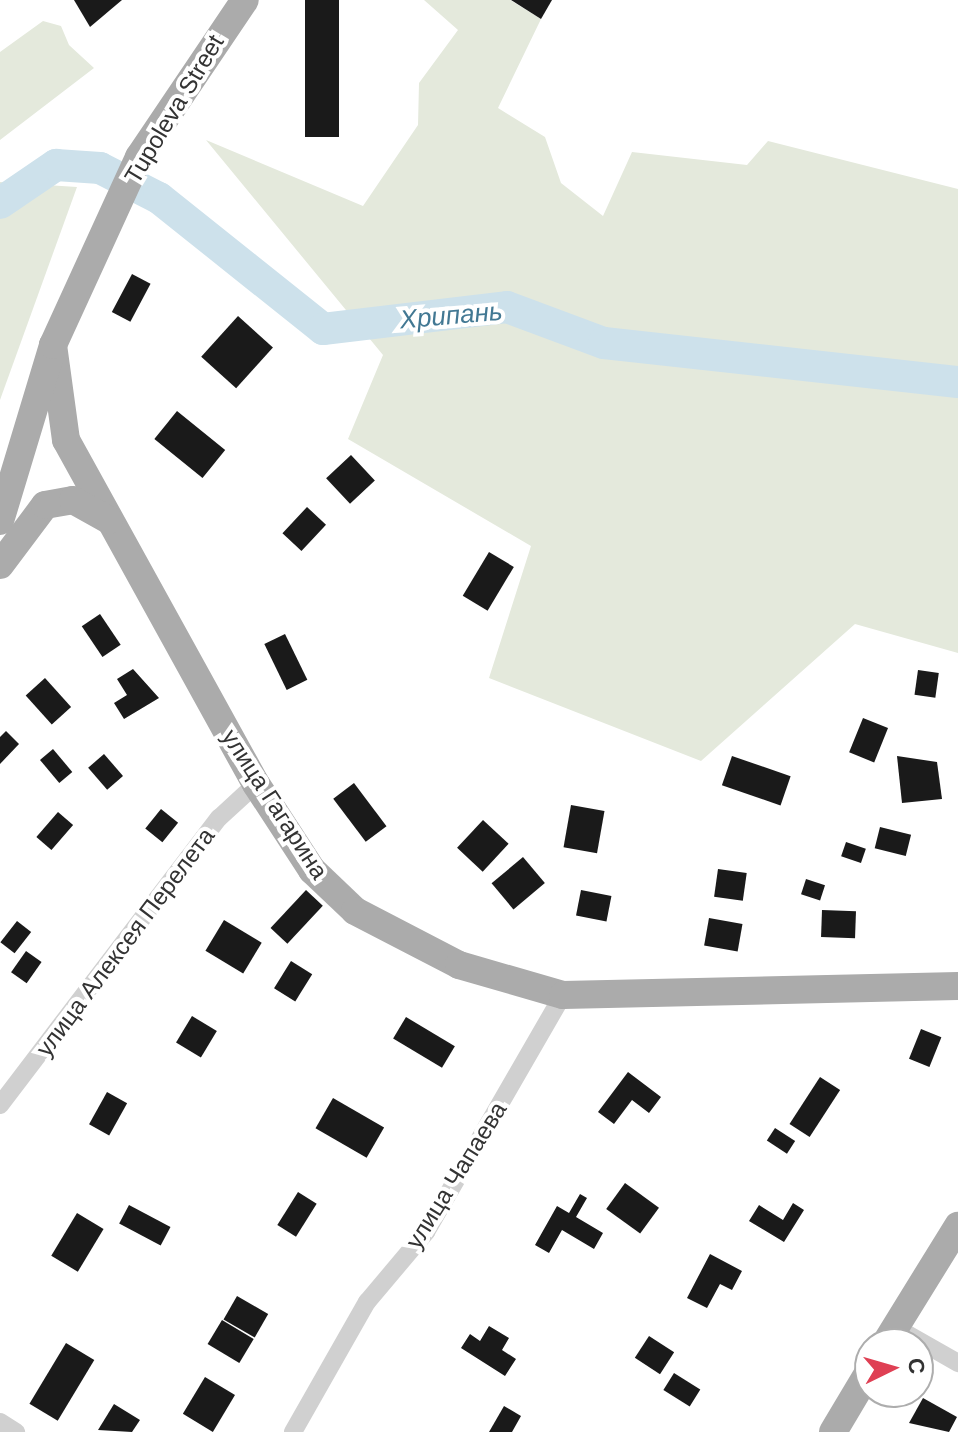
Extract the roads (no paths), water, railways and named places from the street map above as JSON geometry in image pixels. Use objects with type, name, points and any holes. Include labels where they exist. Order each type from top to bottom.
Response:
[{"type":"main road","name":"Tupoleva Street","points":[[0,521],[21,437],[53,345],[139,157],[245,0]]},
{"type":"main road","name":"улица Гагарина","points":[[53,345],[66,440],[256,784],[312,870],[355,911],[459,965],[563,995],[958,986]]},
{"type":"main road","points":[[21,437],[18,469],[34,489],[62,479],[66,440]]},
{"type":"main road","points":[[0,565],[45,505],[73,500],[110,521]]},
{"type":"main road","points":[[895,1328],[958,1226]]},
{"type":"main road","points":[[833,1432],[854,1397]]},
{"type":"street","name":"улица Алексея Перелета","points":[[0,1105],[219,818],[256,784]]},
{"type":"street","name":"улица Чапаева","points":[[293,1432],[367,1302],[426,1232],[563,995]]},
{"type":"street","points":[[934,1353],[958,1363]]},
{"type":"street","points":[[0,1422],[16,1432]]},
{"type":"waterway","name":"Хрипань","points":[[0,203],[56,165],[100,168],[159,198],[323,329],[507,307],[604,343],[958,382]]}]
